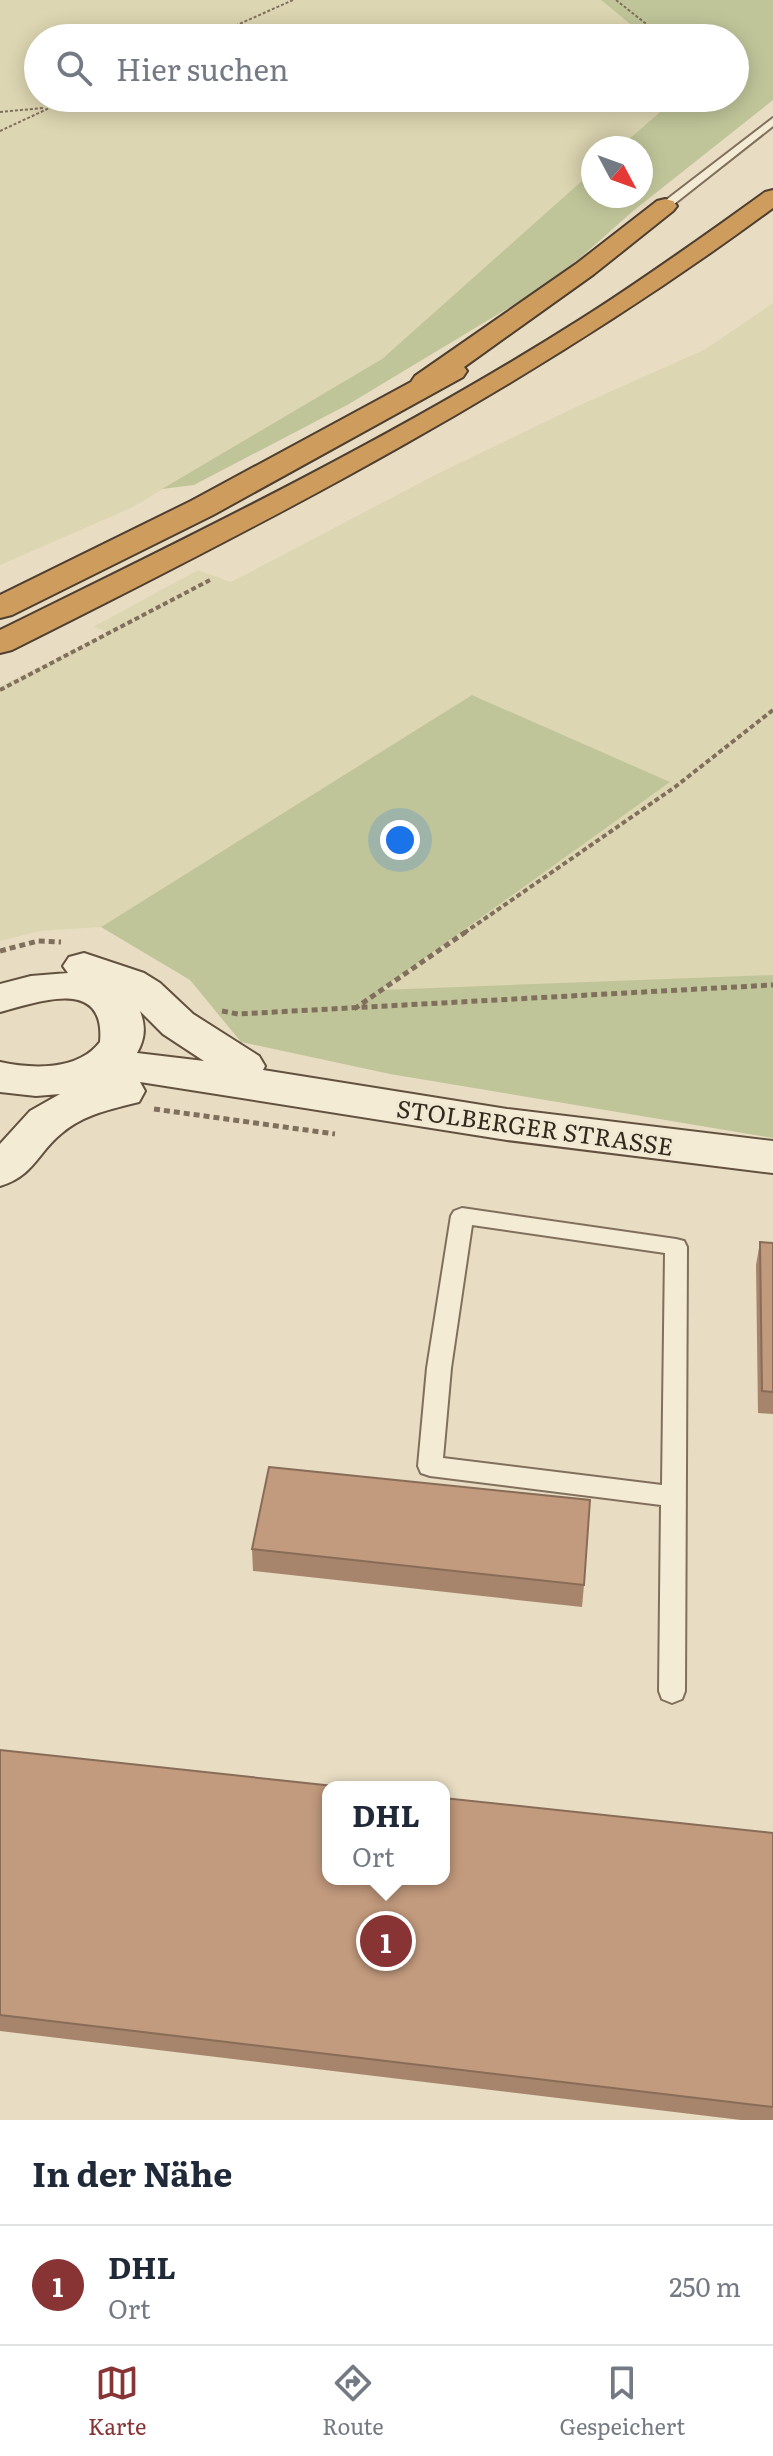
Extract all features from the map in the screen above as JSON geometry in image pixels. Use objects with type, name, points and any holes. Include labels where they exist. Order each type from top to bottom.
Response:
[{"type":"highway","points":[[0,643],[170,559],[427,422],[612,309],[696,254],[773,197]]},
{"type":"highway","points":[[399,402],[454,359],[585,269],[665,206]]},
{"type":"highway","points":[[0,608],[202,508],[399,402],[522,331],[637,259]]},
{"type":"main road","name":"STOLBERGER STRASSE","points":[[0,975],[32,966],[60,964],[104,971],[145,992],[178,1024],[267,1080]]},
{"type":"main road","points":[[0,999],[41,986],[83,988],[114,1006],[123,1024],[111,1050],[76,1077],[49,1083],[0,1077]]},
{"type":"main road","name":"STOLBERGER STRASSE","points":[[111,1050],[419,1111],[773,1157]]},
{"type":"main road","points":[[0,1170],[11,1163],[41,1126],[90,1100],[137,1089],[267,1080]]},
{"type":"main road","points":[[0,1141],[49,1083]]},
{"type":"lane","points":[[665,206],[773,121]]},
{"type":"lane","points":[[672,1691],[674,1497],[676,1247],[462,1216],[439,1368],[430,1466],[674,1497]]},
{"type":"path","points":[[239,24],[293,0]]},
{"type":"path","points":[[616,0],[646,24]]},
{"type":"path","points":[[0,112],[24,110]]},
{"type":"path","points":[[0,131],[39,112]]},
{"type":"path","points":[[0,690],[212,579]]},
{"type":"path","points":[[773,710],[675,787],[353,1009],[773,985]]},
{"type":"path","points":[[150,1108],[339,1134]]},
{"type":"shaded area","points":[[0,0],[601,0],[630,24],[24,24],[24,112],[660,112],[633,136],[581,136],[581,182],[382,359],[131,508],[0,565]]},
{"type":"shaded area","points":[[773,303],[773,977],[379,991],[669,782],[472,695],[101,927],[40,931],[0,941],[0,686],[109,632],[93,627],[198,570],[231,582],[435,475],[706,349]]},
{"type":"green space","points":[[601,0],[773,0],[773,100],[653,195],[653,136],[633,136],[660,112],[749,112],[749,24],[630,24]]},
{"type":"green space","points":[[581,182],[581,208],[637,208],[579,259],[533,293],[349,404],[194,485],[162,489],[382,359]]},
{"type":"green space","points":[[472,695],[670,782],[380,990],[773,975],[773,1138],[390,1074],[241,1042],[190,980],[101,927]]},
{"type":"building","points":[[760,1242],[773,1243],[773,1392],[762,1391]]},
{"type":"building","points":[[269,1467],[590,1500],[584,1585],[252,1549]]},
{"type":"building","points":[[0,1750],[322,1785],[322,1885],[450,1885],[450,1799],[773,1833],[773,2107],[0,2015]]},
{"type":"place","name":"DHL","points":[[386,1941]]}]
